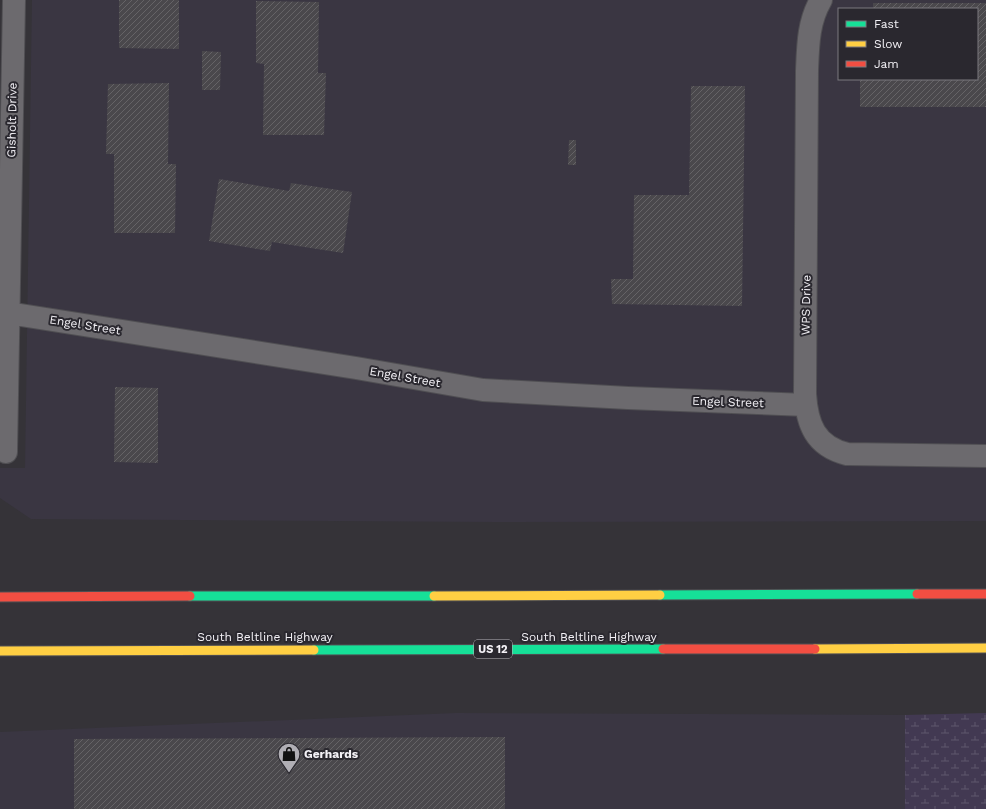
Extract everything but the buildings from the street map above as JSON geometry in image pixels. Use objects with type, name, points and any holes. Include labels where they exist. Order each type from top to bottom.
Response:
[{"type":"highway","points":[[0,597],[986,594]]},
{"type":"highway","name":"South Beltline Highway","points":[[0,651],[986,648]]},
{"type":"street","name":"Gisholt Drive","points":[[6,452],[14,0]]},
{"type":"street","name":"WPS Drive","points":[[821,0],[812,20],[808,65],[806,405],[809,421],[814,431],[828,446],[840,452],[857,455],[986,456]]},
{"type":"street","name":"Engel Street","points":[[8,313],[483,390],[806,405]]},
{"type":"shaded area","points":[[32,0],[986,0],[986,521],[493,522],[31,519],[0,498],[0,468],[25,468]]},
{"type":"shaded area","points":[[456,713],[905,715],[905,809],[0,809],[0,732]]},
{"type":"green space","points":[[986,713],[986,809],[905,809],[905,715]]},
{"type":"traffic: fast","points":[[660,595],[917,594]]},
{"type":"traffic: fast","points":[[190,596],[434,596]]},
{"type":"traffic: fast","points":[[314,650],[663,649]]},
{"type":"traffic: slow","points":[[434,596],[660,595]]},
{"type":"traffic: slow","points":[[815,649],[986,648]]},
{"type":"traffic: slow","points":[[0,651],[314,650]]},
{"type":"traffic: jam","points":[[917,594],[986,594]]},
{"type":"traffic: jam","points":[[0,597],[190,596]]},
{"type":"traffic: jam","points":[[663,649],[815,649]]},
{"type":"place","name":"Gerhards","points":[[289,774]]}]
